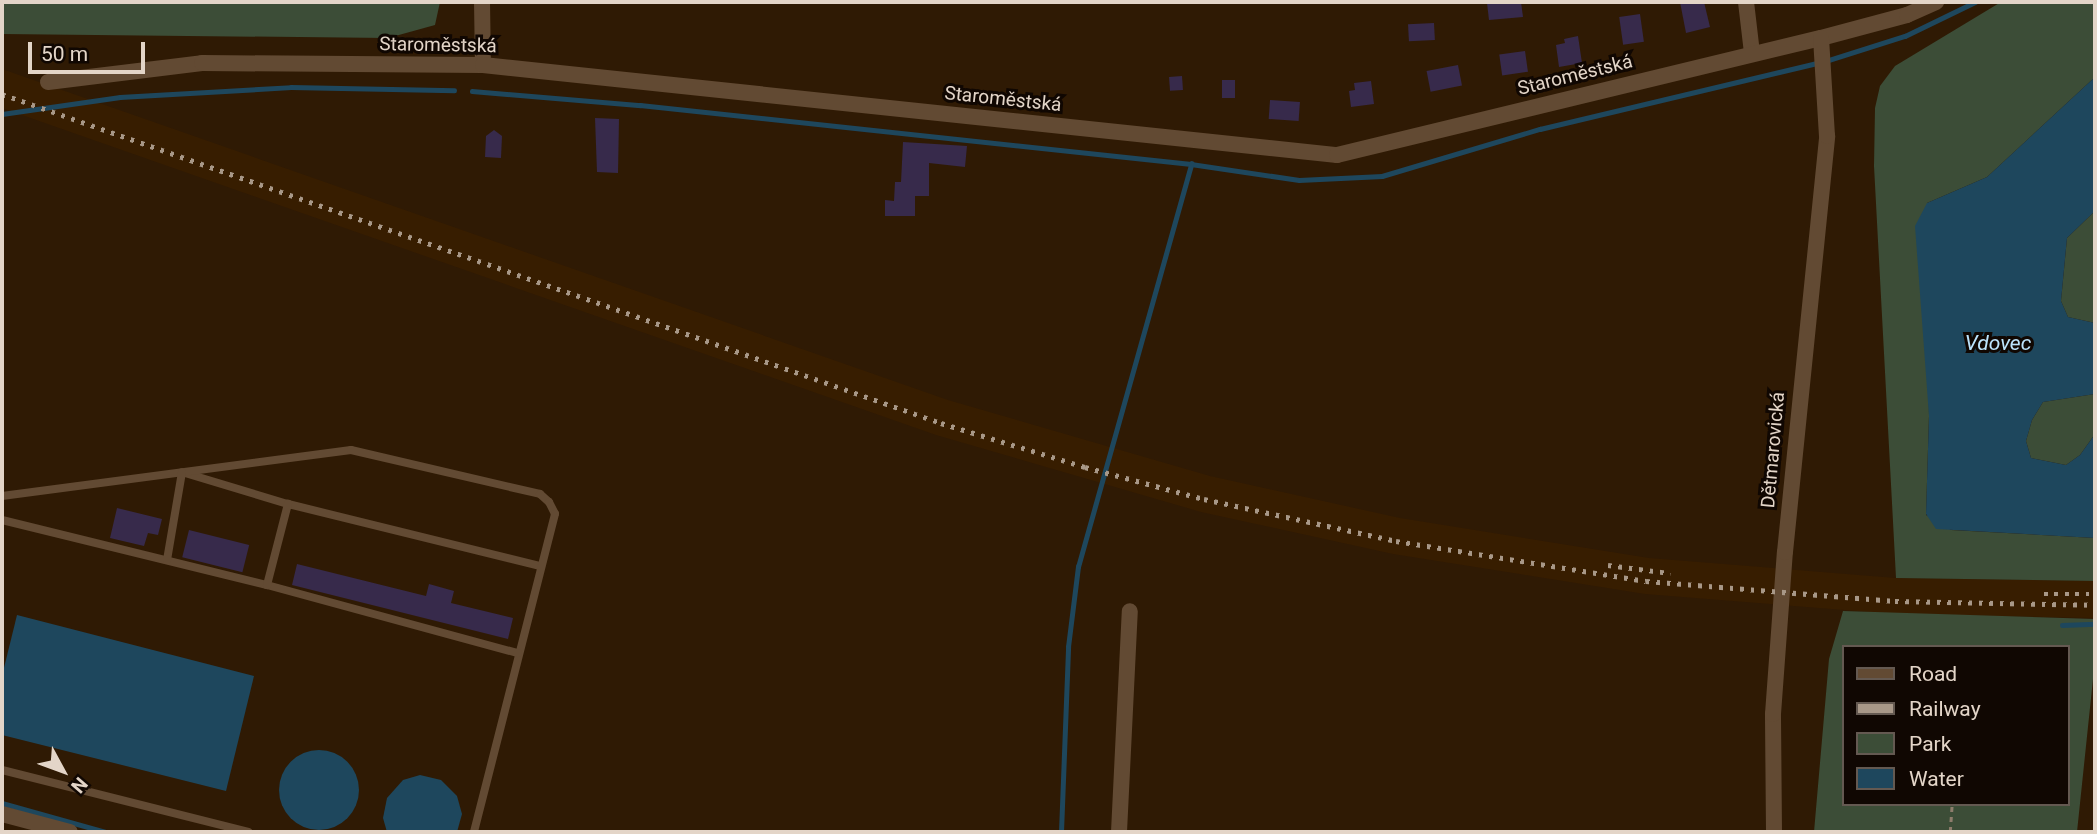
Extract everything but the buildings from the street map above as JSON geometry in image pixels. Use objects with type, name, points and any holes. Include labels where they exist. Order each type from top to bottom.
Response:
[{"type":"street","points":[[482,2],[483,65]]},
{"type":"street","points":[[1746,2],[1752,53]]},
{"type":"street","name":"Staroměstská","points":[[48,82],[202,63],[483,65],[1337,155],[1752,53],[1822,45],[1937,2]]},
{"type":"street","name":"Dětmarovická","points":[[1774,832],[1773,714],[1785,552],[1826,136],[1822,45]]},
{"type":"street","points":[[1119,832],[1130,611]]},
{"type":"street","points":[[2,814],[70,832]]},
{"type":"lane","points":[[2,496],[351,450],[540,494],[549,502],[555,514],[474,832]]},
{"type":"lane","points":[[182,472],[288,504],[541,566]]},
{"type":"lane","points":[[167,560],[182,472]]},
{"type":"lane","points":[[267,585],[288,504]]},
{"type":"lane","points":[[2,520],[267,585],[518,653]]},
{"type":"lane","points":[[2,770],[248,832]]},
{"type":"path","points":[[1950,832],[1952,806]]},
{"type":"shaded area","points":[[2,69],[948,400],[1210,476],[1400,518],[1649,558],[1896,578],[2095,581],[2095,618],[1895,614],[1645,594],[1393,554],[1201,512],[936,435],[2,108]]},
{"type":"green space","points":[[2,2],[440,2],[435,25],[388,38],[2,34]]},
{"type":"green space","points":[[2001,2],[2095,2],[2095,77],[1987,177],[1927,203],[1929,416],[1926,515],[1951,530],[2095,538],[2095,581],[1896,578],[1874,166],[1875,108],[1880,86],[1895,66]]},
{"type":"green space","points":[[2095,211],[2095,323],[2068,317],[2061,301],[2067,238]]},
{"type":"green space","points":[[2095,394],[2095,434],[2080,455],[2066,465],[2031,458],[2026,441],[2032,420],[2043,402]]},
{"type":"green space","points":[[1843,611],[2095,619],[2095,660],[2077,832],[1814,832],[1829,659]]},
{"type":"water","name":"Vdovec","points":[[2095,77],[2095,211],[2067,238],[2061,301],[2068,317],[2095,323],[2095,394],[2043,402],[2032,420],[2026,441],[2031,458],[2066,465],[2080,455],[2095,434],[2095,538],[1936,529],[1926,514],[1929,416],[1915,226],[1927,203],[1987,177]]},
{"type":"water","points":[[17,615],[254,676],[226,791],[2,735],[2,676]]},
{"type":"water","points":[[319,750],[334,753],[347,762],[356,775],[359,790],[356,805],[347,818],[334,827],[319,830],[304,827],[291,818],[282,805],[279,790],[282,775],[291,762],[304,753]]},
{"type":"water","points":[[420,775],[441,780],[457,796],[462,814],[457,832],[387,832],[383,818],[387,798],[403,780]]},
{"type":"waterway","points":[[472,91],[640,105],[1191,164],[1299,180],[1382,176],[1540,129],[1826,61],[1905,36],[1975,2]]},
{"type":"waterway","points":[[2,114],[120,97],[291,87],[454,90]]},
{"type":"waterway","points":[[1061,832],[1068,647],[1078,567],[1191,164]]},
{"type":"waterway","points":[[2062,625],[2095,624]]},
{"type":"waterway","points":[[2,803],[106,832]]},
{"type":"railway","points":[[2,94],[941,423],[1085,467],[1204,499],[1396,541],[1646,581],[1895,601],[2095,605]]},
{"type":"railway","points":[[1608,565],[1670,573]]},
{"type":"railway","points":[[2044,594],[2095,594]]}]
